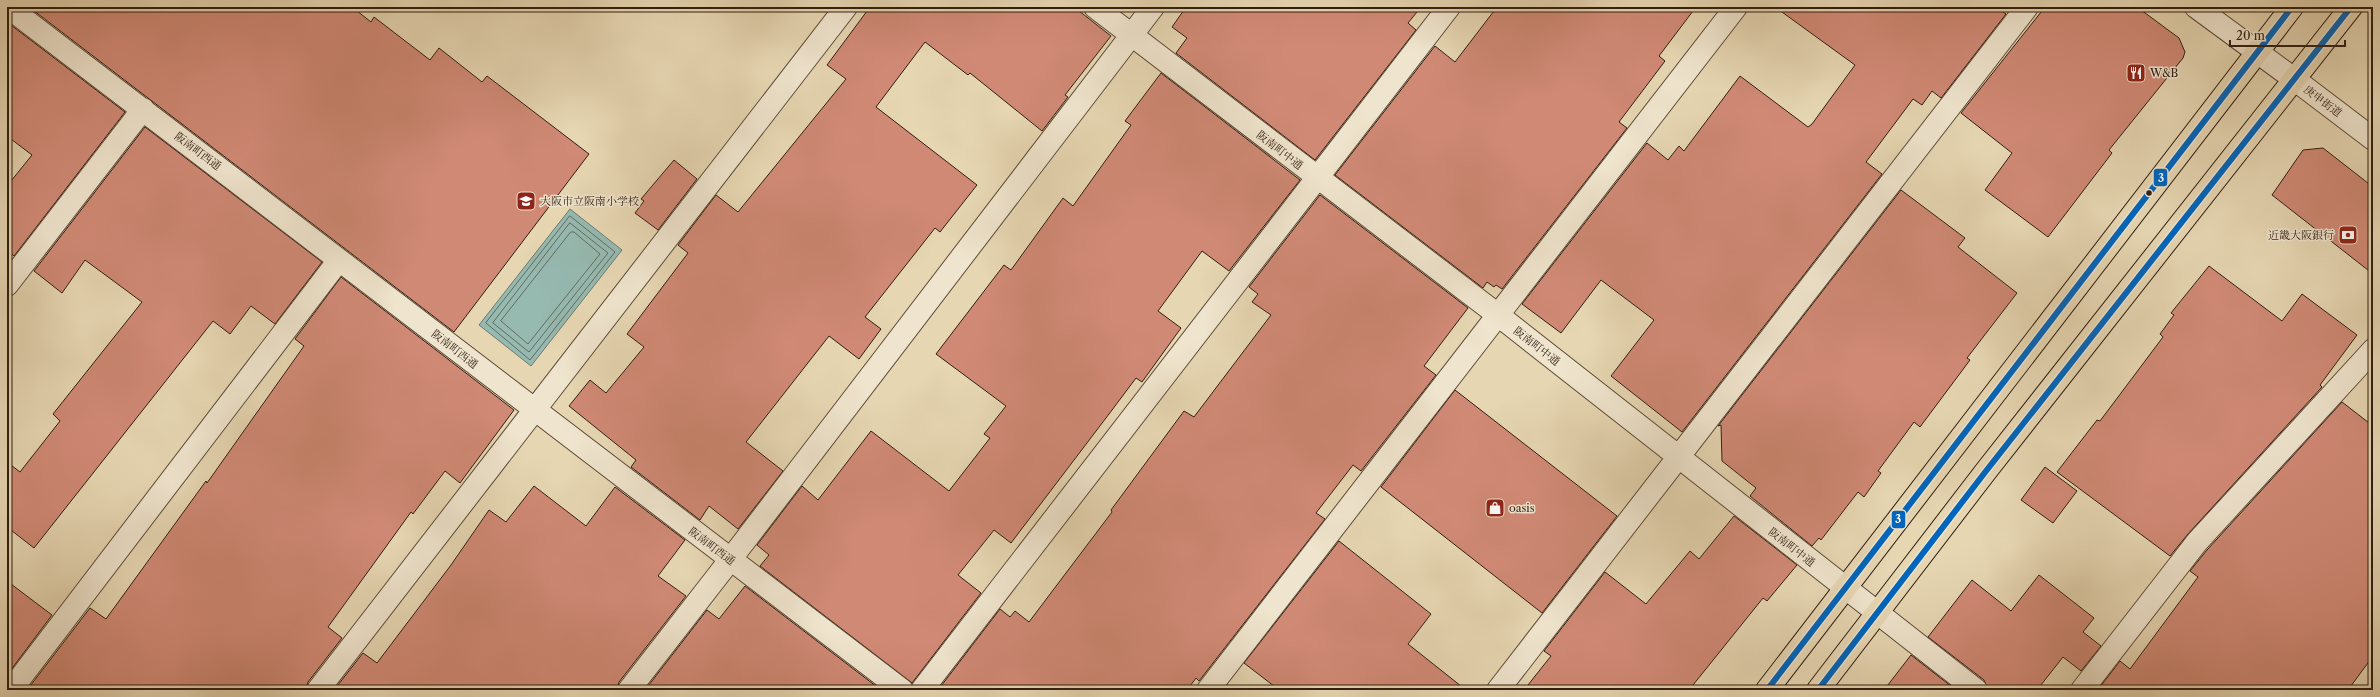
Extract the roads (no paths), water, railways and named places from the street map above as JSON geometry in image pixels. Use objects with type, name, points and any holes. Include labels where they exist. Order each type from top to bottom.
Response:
[{"type":"main road","points":[[1767,690],[1846,590],[2292,7]]},
{"type":"main road","points":[[1818,690],[2351,7]]},
{"type":"street","name":"阪南町西通","points":[[8,7],[902,690]]},
{"type":"street","points":[[318,690],[846,7]]},
{"type":"street","name":"阪南町中通","points":[[1095,7],[1498,315],[1846,590],[1976,690]]},
{"type":"street","points":[[629,690],[1153,7]]},
{"type":"street","points":[[922,690],[1448,7]]},
{"type":"street","points":[[1208,690],[1736,7]]},
{"type":"street","points":[[1498,690],[2027,7]]},
{"type":"street","name":"庚申街道","points":[[2196,7],[2373,139]]},
{"type":"street","points":[[7,285],[142,109]]},
{"type":"street","points":[[11,690],[339,260]]},
{"type":"street","points":[[2082,690],[2197,542],[2373,350]]},
{"type":"water","points":[[570,209],[622,250],[531,366],[479,325]]},
{"type":"place","name":"W&B","points":[[2136,73]]},
{"type":"place","name":"大阪市立阪南小学校","points":[[526,201]]},
{"type":"place","name":"近畿大阪銀行","points":[[2348,235]]},
{"type":"place","name":"oasis","points":[[1495,508]]}]
